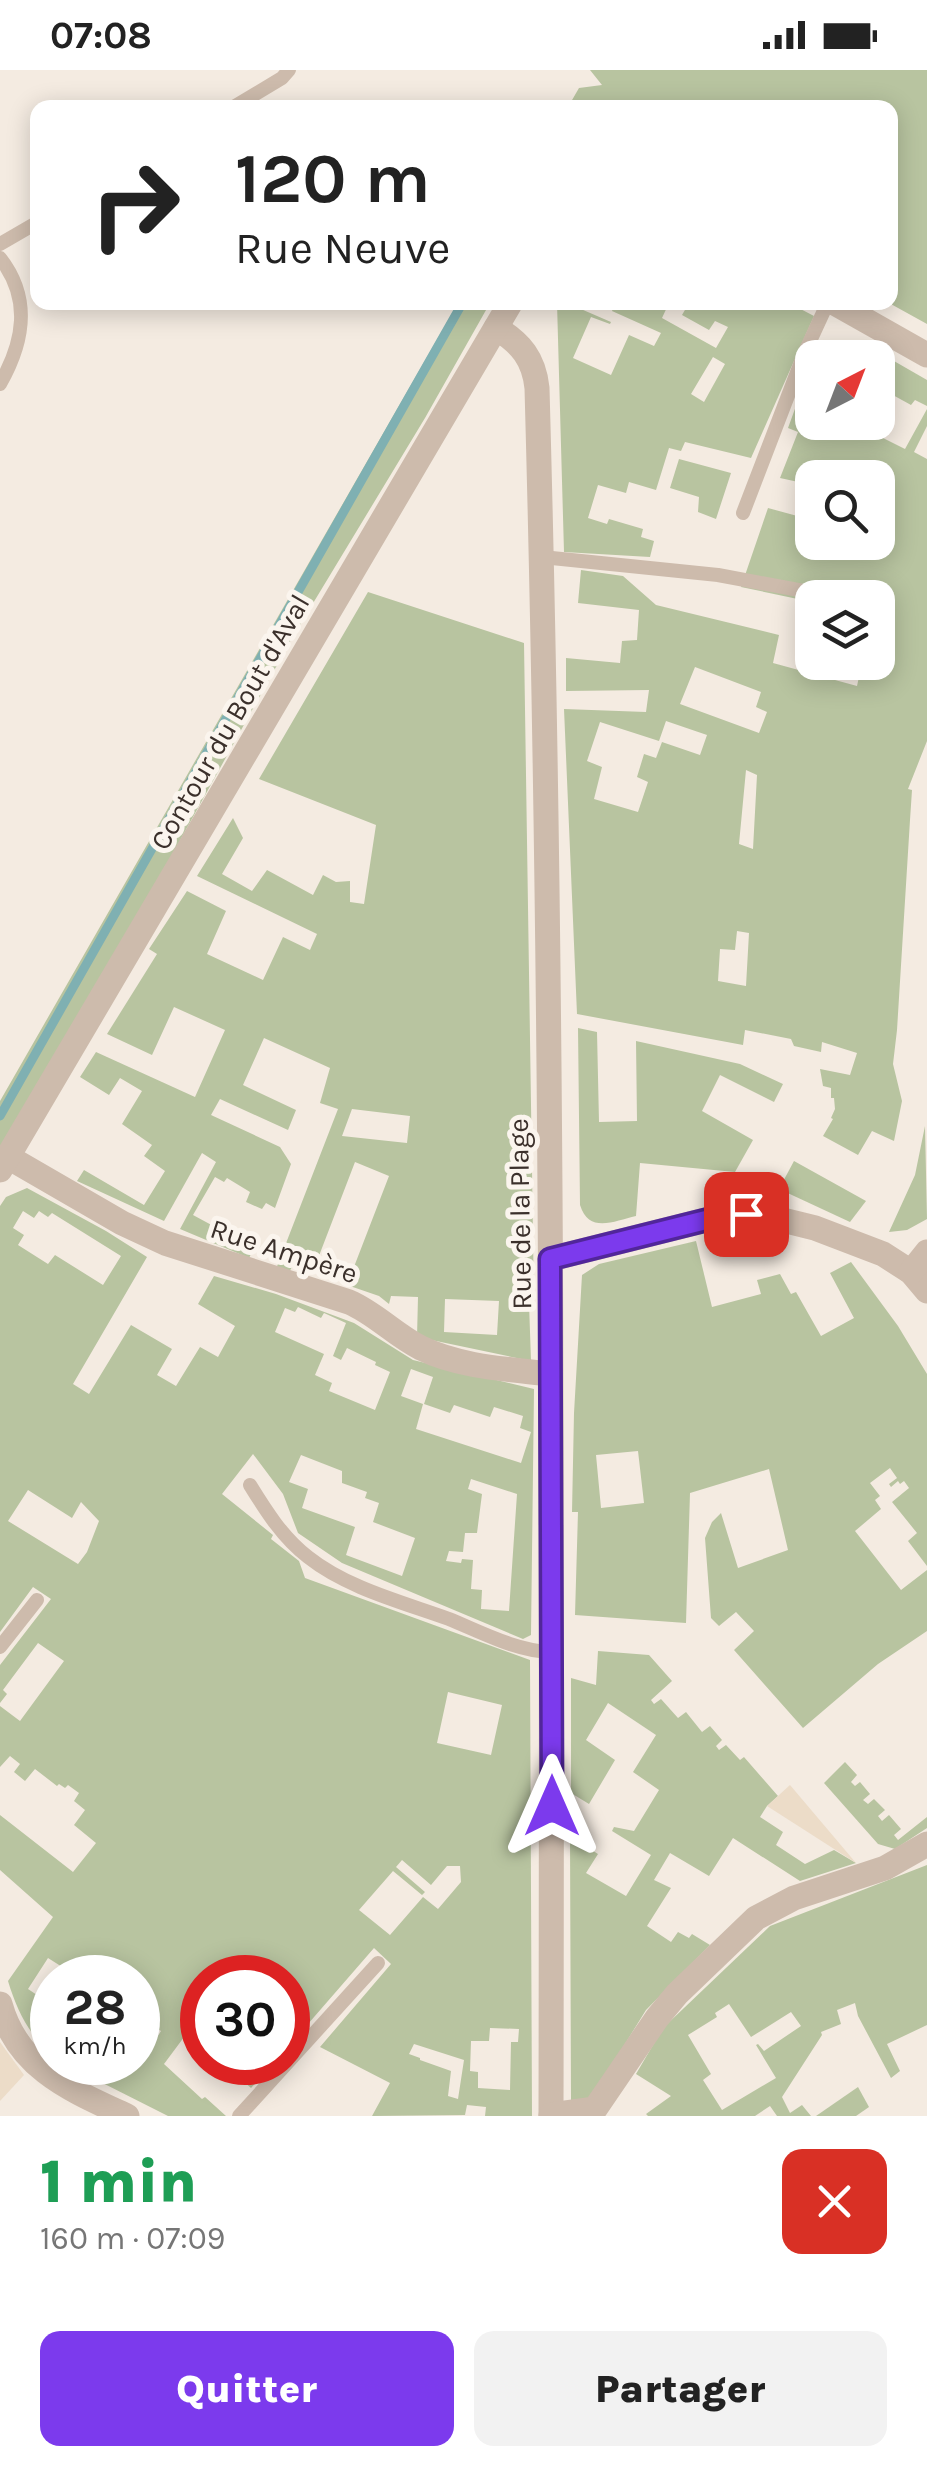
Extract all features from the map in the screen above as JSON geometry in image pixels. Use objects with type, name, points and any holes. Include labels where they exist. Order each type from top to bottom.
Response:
[{"type":"street","name":"Contour du Bout d'Aval","points":[[4,1164],[506,310]]},
{"type":"street","points":[[845,310],[927,355]]},
{"type":"street","name":"Rue de la Plage","points":[[496,328],[527,352],[536,377],[542,557],[550,1259],[551,2116]]},
{"type":"street","name":"Rue Ampère","points":[[4,1164],[164,1243],[349,1302],[432,1353],[468,1364],[550,1374]]},
{"type":"street","points":[[550,1259],[714,1218],[746,1214],[815,1228],[921,1272]]},
{"type":"street","points":[[551,2116],[590,2111],[600,2104],[677,1994],[756,1918],[794,1898],[885,1868],[927,1844]]},
{"type":"street","points":[[0,2004],[16,2042],[34,2063],[56,2082],[127,2116]]},
{"type":"lane","points":[[245,100],[282,78],[288,70]]},
{"type":"lane","points":[[0,244],[30,227]]},
{"type":"lane","points":[[0,258],[16,284],[21,323],[13,361],[0,384]]},
{"type":"lane","points":[[743,514],[804,354],[827,310]]},
{"type":"lane","points":[[542,557],[718,576],[795,590]]},
{"type":"lane","points":[[250,1486],[286,1537],[324,1569],[518,1646],[552,1652]]},
{"type":"lane","points":[[0,1648],[36,1600]]},
{"type":"lane","points":[[239,2116],[378,1963]]},
{"type":"green space","points":[[590,70],[927,70],[927,324],[898,308],[898,100],[572,100],[579,88],[602,85]]},
{"type":"green space","points":[[454,310],[486,310],[292,638],[146,902],[0,1150],[0,1101]]},
{"type":"green space","points":[[557,310],[583,310],[611,322],[591,317],[573,358],[611,375],[629,335],[654,346],[661,333],[612,310],[666,310],[662,318],[716,348],[728,327],[715,321],[709,330],[682,315],[685,310],[802,310],[814,316],[803,340],[795,340],[795,359],[751,458],[685,442],[681,451],[669,448],[656,490],[629,482],[626,493],[598,485],[588,518],[607,524],[609,519],[643,529],[641,537],[654,541],[650,557],[564,552]],"holes":[[[713,357],[725,364],[704,402],[691,394]]]},
{"type":"green space","points":[[895,362],[927,380],[927,406],[915,400],[911,405],[895,396]]},
{"type":"green space","points":[[795,409],[795,431],[788,428]]},
{"type":"green space","points":[[927,409],[927,426],[914,452],[927,459],[927,741],[908,789],[912,790],[893,1064],[902,1101],[894,1141],[872,1131],[858,1155],[823,1136],[835,1109],[831,1088],[823,1086],[820,1069],[850,1075],[857,1053],[822,1042],[821,1052],[794,1046],[791,1039],[745,1030],[743,1045],[577,1014],[564,709],[646,712],[649,690],[566,691],[566,658],[620,663],[622,641],[637,640],[639,610],[578,603],[581,570],[623,576],[656,605],[779,635],[773,663],[795,669],[795,680],[835,680],[857,686],[858,680],[895,680],[895,580],[795,580],[795,598],[741,587],[768,508],[795,515],[795,560],[895,560],[895,460],[795,460],[795,481],[780,478],[795,440],[887,440],[905,449]],"holes":[[[695,667],[761,692],[756,707],[767,712],[759,733],[680,704]],[[666,721],[707,735],[700,755],[662,742],[656,758],[644,754],[637,777],[648,782],[638,812],[594,799],[602,767],[587,761],[600,722],[659,741]],[[746,770],[757,775],[753,849],[739,844]],[[737,931],[749,933],[746,986],[718,981],[720,949],[735,950]]]},
{"type":"green space","points":[[679,459],[731,473],[716,519],[698,512],[699,497],[670,488]]},
{"type":"green space","points":[[368,592],[524,643],[534,1302],[529,1303],[531,1361],[417,1337],[418,1297],[391,1296],[389,1304],[379,1296],[347,1285],[389,1176],[355,1162],[312,1274],[292,1267],[288,1274],[276,1269],[338,1109],[320,1103],[330,1068],[264,1038],[243,1085],[296,1110],[288,1130],[220,1099],[211,1115],[280,1147],[291,1164],[275,1208],[266,1203],[262,1209],[246,1202],[250,1192],[227,1178],[224,1182],[215,1177],[193,1215],[254,1248],[249,1258],[180,1229],[216,1162],[202,1153],[164,1221],[77,1181],[84,1170],[144,1205],[165,1171],[144,1156],[152,1145],[122,1124],[142,1091],[120,1078],[109,1095],[80,1077],[96,1052],[195,1097],[225,1030],[174,1007],[152,1055],[107,1034],[157,954],[149,949],[187,891],[226,911],[207,954],[263,980],[283,937],[310,950],[317,934],[197,876],[233,818],[243,838],[222,874],[252,891],[267,870],[313,895],[323,875],[336,882],[350,881],[350,902],[364,904],[376,825],[259,779]],"holes":[[[352,1109],[410,1116],[407,1143],[342,1136]],[[445,1299],[499,1301],[497,1335],[444,1332]]]},
{"type":"green space","points":[[578,1028],[597,1032],[599,1122],[637,1121],[636,1041],[740,1064],[783,1084],[774,1102],[720,1075],[702,1111],[753,1140],[735,1172],[640,1163],[636,1216],[603,1223],[589,1220],[580,1205]]},
{"type":"green space","points":[[925,1126],[927,1219],[907,1230],[889,1232],[915,1175]]},
{"type":"green space","points":[[794,1161],[866,1201],[850,1222],[779,1189]]},
{"type":"green space","points":[[27,1188],[147,1257],[73,1384],[89,1394],[131,1325],[172,1349],[157,1375],[176,1386],[200,1347],[218,1357],[235,1326],[198,1304],[214,1276],[354,1323],[413,1360],[534,1389],[531,1635],[523,1639],[342,1563],[298,1533],[283,1494],[253,1454],[222,1494],[299,1561],[305,1578],[530,1660],[532,2116],[485,2116],[486,2107],[467,2105],[465,2115],[372,2116],[390,2083],[320,2047],[391,1964],[374,1948],[310,2022],[310,1955],[180,1955],[180,2043],[164,2064],[180,2079],[180,2085],[187,2085],[202,2099],[205,2097],[226,2116],[168,2116],[107,2085],[160,2085],[160,1955],[30,1955],[30,2028],[25,2021],[8,1981],[53,1917],[0,1870],[0,1815],[73,1872],[96,1843],[74,1825],[85,1810],[74,1801],[79,1793],[68,1785],[57,1786],[35,1769],[25,1781],[14,1772],[20,1764],[10,1756],[0,1767],[0,1706],[20,1721],[64,1661],[38,1643],[3,1690],[7,1694],[0,1703],[0,1665],[51,1599],[33,1587],[0,1632],[0,1206],[6,1197]],"holes":[[[23,1211],[34,1218],[39,1211],[48,1217],[52,1213],[121,1256],[103,1285],[55,1255],[48,1264],[18,1245],[24,1235],[13,1228]],[[298,1307],[321,1318],[324,1313],[346,1323],[333,1356],[341,1360],[347,1348],[390,1372],[375,1410],[329,1391],[332,1383],[315,1375],[324,1354],[275,1332],[285,1308],[295,1312]],[[411,1369],[433,1377],[424,1404],[450,1413],[454,1405],[490,1417],[494,1407],[523,1416],[520,1428],[531,1432],[521,1463],[416,1429],[423,1404],[401,1396]],[[301,1455],[342,1471],[342,1483],[367,1492],[365,1498],[379,1503],[373,1522],[415,1538],[402,1576],[346,1555],[355,1527],[302,1508],[308,1489],[289,1482]],[[471,1479],[517,1494],[509,1611],[481,1609],[482,1590],[471,1589],[473,1560],[446,1561],[449,1551],[463,1552],[465,1533],[477,1533],[482,1494],[468,1489]],[[28,1490],[72,1518],[81,1502],[99,1521],[78,1564],[8,1521]],[[448,1692],[502,1705],[491,1755],[437,1743]],[[402,1860],[431,1885],[447,1866],[460,1866],[461,1882],[438,1909],[423,1897],[390,1935],[359,1910],[393,1871],[422,1895],[425,1892],[396,1867]],[[490,2028],[519,2029],[518,2042],[511,2042],[510,2090],[478,2088],[478,2072],[470,2071],[471,2041],[489,2041]],[[414,2044],[464,2060],[458,2099],[448,2096],[451,2071],[409,2054]]]},
{"type":"green space","points":[[696,1241],[712,1307],[761,1294],[757,1280],[780,1274],[791,1294],[796,1292],[821,1336],[854,1318],[830,1273],[851,1262],[927,1374],[927,1566],[908,1541],[917,1533],[892,1502],[909,1488],[904,1481],[891,1487],[889,1484],[897,1478],[890,1468],[870,1483],[880,1496],[875,1500],[881,1509],[855,1531],[901,1590],[927,1570],[927,1631],[878,1664],[803,1728],[734,1650],[754,1631],[736,1612],[719,1626],[711,1618],[705,1538],[721,1513],[738,1568],[788,1550],[769,1469],[690,1493],[686,1623],[575,1615],[578,1512],[572,1512],[574,1413],[582,1275],[599,1264]],"holes":[[[638,1451],[644,1503],[601,1508],[596,1455]]]},
{"type":"green space","points":[[598,1651],[649,1655],[672,1681],[651,1700],[654,1704],[661,1699],[678,1718],[686,1712],[702,1732],[710,1726],[722,1740],[716,1746],[719,1750],[726,1745],[740,1760],[744,1757],[778,1796],[760,1817],[783,1832],[776,1845],[805,1864],[834,1850],[856,1863],[800,1881],[733,1838],[709,1876],[670,1853],[654,1880],[671,1888],[647,1926],[671,1942],[678,1932],[689,1938],[692,1934],[710,1945],[646,2010],[591,2099],[571,2100],[570,1836],[598,1854],[586,1873],[626,1896],[651,1855],[612,1831],[614,1827],[634,1831],[659,1790],[633,1772],[656,1735],[608,1703],[586,1740],[615,1760],[589,1804],[571,1793],[571,1678],[596,1685]]},
{"type":"green space","points":[[845,1762],[857,1775],[851,1782],[855,1786],[860,1782],[870,1794],[863,1800],[868,1804],[874,1799],[885,1810],[878,1816],[882,1821],[889,1815],[901,1829],[894,1835],[898,1840],[927,1817],[927,1828],[895,1849],[878,1844],[824,1783]]},
{"type":"green space","points":[[927,1865],[927,2025],[887,2044],[900,2071],[891,2078],[855,2003],[837,2010],[841,2024],[821,2032],[782,2097],[790,2113],[802,2105],[811,2116],[777,2116],[770,2106],[755,2116],[648,2116],[671,2096],[636,2074],[663,2028],[770,1926]],"holes":[[[729,2004],[751,2037],[791,2012],[801,2026],[764,2051],[756,2045],[776,2078],[722,2110],[703,2080],[711,2074],[688,2035],[717,2017],[715,2013]]]},
{"type":"green space","points":[[858,2087],[869,2107],[856,2116],[816,2116]]},
{"type":"shaded area","points":[[790,1785],[856,1863],[767,1806]]},
{"type":"shaded area","points":[[0,2042],[24,2075],[0,2101]]},
{"type":"waterway","points":[[0,1116],[458,310]]},
{"type":"route","points":[[552,1806],[550,1259],[714,1218],[746,1214]]}]
